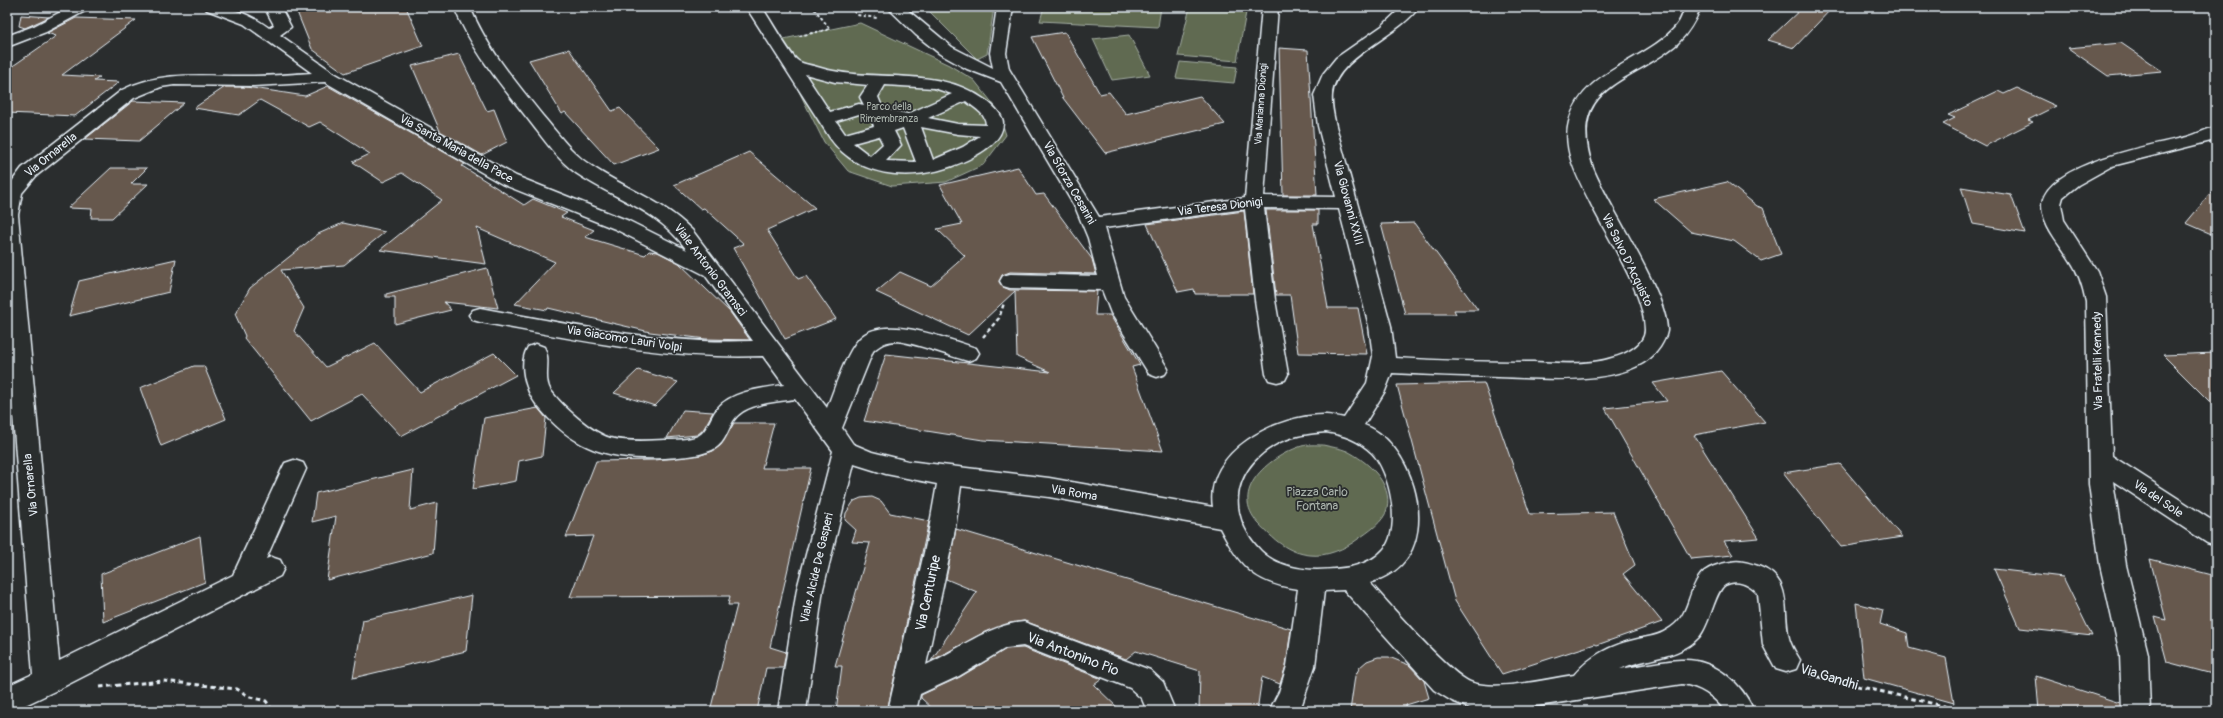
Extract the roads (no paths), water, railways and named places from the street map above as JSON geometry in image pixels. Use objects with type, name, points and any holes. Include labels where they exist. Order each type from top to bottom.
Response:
[{"type":"street","points":[[7,42],[40,29],[82,7]]},
{"type":"street","name":"Via Santa Maria della Pace","points":[[212,7],[239,16],[270,34],[328,77],[510,180],[622,225],[712,272]]},
{"type":"street","points":[[270,34],[283,26],[275,12],[275,7]]},
{"type":"street","name":"Viale Antonio Gramsci","points":[[462,7],[474,36],[486,56],[563,151],[593,175],[661,211],[685,234],[845,450]]},
{"type":"street","points":[[754,7],[841,141],[848,150],[862,160],[873,164],[898,168],[939,164],[978,148],[992,132],[995,122],[992,114],[967,94],[950,86],[933,83],[836,77],[792,64]]},
{"type":"street","points":[[895,7],[937,45],[952,56],[978,69],[1007,79]]},
{"type":"street","name":"Via Sforza Cesarini","points":[[1005,7],[998,59],[1007,79],[1078,195],[1093,224],[1102,252],[1109,283],[1122,313],[1157,369]]},
{"type":"street","name":"Via Marianna Dionigi","points":[[1270,7],[1254,202],[1265,300],[1277,374]]},
{"type":"street","name":"Via Giovanni XXIII","points":[[1349,428],[1374,390],[1384,365],[1380,326],[1324,110],[1323,95],[1326,82],[1342,61],[1391,26],[1411,7]]},
{"type":"street","name":"Via Salvo D'Acquisto","points":[[1384,365],[1427,368],[1592,369],[1622,363],[1638,355],[1651,343],[1656,330],[1647,295],[1584,170],[1578,143],[1578,123],[1584,106],[1594,91],[1609,79],[1676,36],[1688,23],[1693,7]]},
{"type":"street","name":"Via Ornarella","points":[[47,681],[35,515],[19,368],[8,210],[13,193],[22,179],[42,160],[128,94],[147,85],[174,80],[254,82],[328,77]]},
{"type":"street","points":[[873,164],[892,145],[869,98],[880,79]]},
{"type":"street","points":[[841,141],[885,129],[967,94]]},
{"type":"street","points":[[826,118],[859,110],[958,129],[992,132]]},
{"type":"street","points":[[909,119],[926,166]]},
{"type":"street","name":"Via Fratelli Kennedy","points":[[2136,711],[2134,654],[2113,566],[2101,489],[2097,315],[2095,294],[2083,264],[2055,221],[2051,209],[2052,200],[2057,192],[2078,176],[2107,161],[2197,139],[2216,132]]},
{"type":"street","name":"Via Teresa Dionigi","points":[[1093,224],[1254,202],[1348,202]]},
{"type":"street","points":[[1010,281],[1109,283]]},
{"type":"street","name":"Via Giacomo Lauri Volpi","points":[[480,315],[680,348],[728,351],[768,348]]},
{"type":"street","points":[[830,430],[863,350],[871,340],[878,337],[897,334],[968,353]]},
{"type":"street","points":[[536,352],[537,383],[546,400],[590,438],[616,448],[688,447],[702,444],[715,437],[727,412],[738,404],[800,390]]},
{"type":"street","points":[[1326,424],[1349,428],[1373,439],[1385,450],[1392,461],[1403,496],[1405,514],[1403,540],[1394,555],[1378,567],[1350,578],[1312,581],[1273,573],[1256,562],[1243,547],[1229,520],[1224,500],[1227,482],[1239,461],[1256,444],[1275,434],[1298,426],[1326,424]]},
{"type":"street","name":"Via Roma","points":[[845,450],[879,465],[1023,484],[1229,520]]},
{"type":"street","name":"Viale Alcide De Gasperi","points":[[792,711],[810,589],[845,450]]},
{"type":"street","name":"Via del Sole","points":[[2100,460],[2216,536]]},
{"type":"street","points":[[244,582],[294,469]]},
{"type":"street","name":"Via Centuripe","points":[[905,703],[941,535],[951,475]]},
{"type":"street","points":[[7,700],[271,568]]},
{"type":"street","name":"Via Gandhi","points":[[1582,686],[1596,669],[1613,658],[1664,644],[1689,629],[1700,612],[1703,596],[1709,583],[1719,574],[1726,572],[1745,573],[1760,580],[1766,585],[1772,597],[1776,644],[1786,660]]},
{"type":"street","points":[[1350,578],[1429,667],[1453,687],[1462,692],[1481,698],[1524,704],[1582,686],[1675,672],[1696,673],[1710,678],[1722,687],[1740,711]]},
{"type":"street","points":[[1283,711],[1291,699],[1301,668],[1312,581]]},
{"type":"street","name":"Via Antonino Pio","points":[[905,703],[955,664],[994,640],[1010,634],[1024,634],[1140,679],[1153,691],[1161,711]]},
{"type":"park label","name":"Parco della Rimembranza","points":[[889,112]]},
{"type":"park label","name":"Piazza Carlo Fontana","points":[[1317,499]]}]
